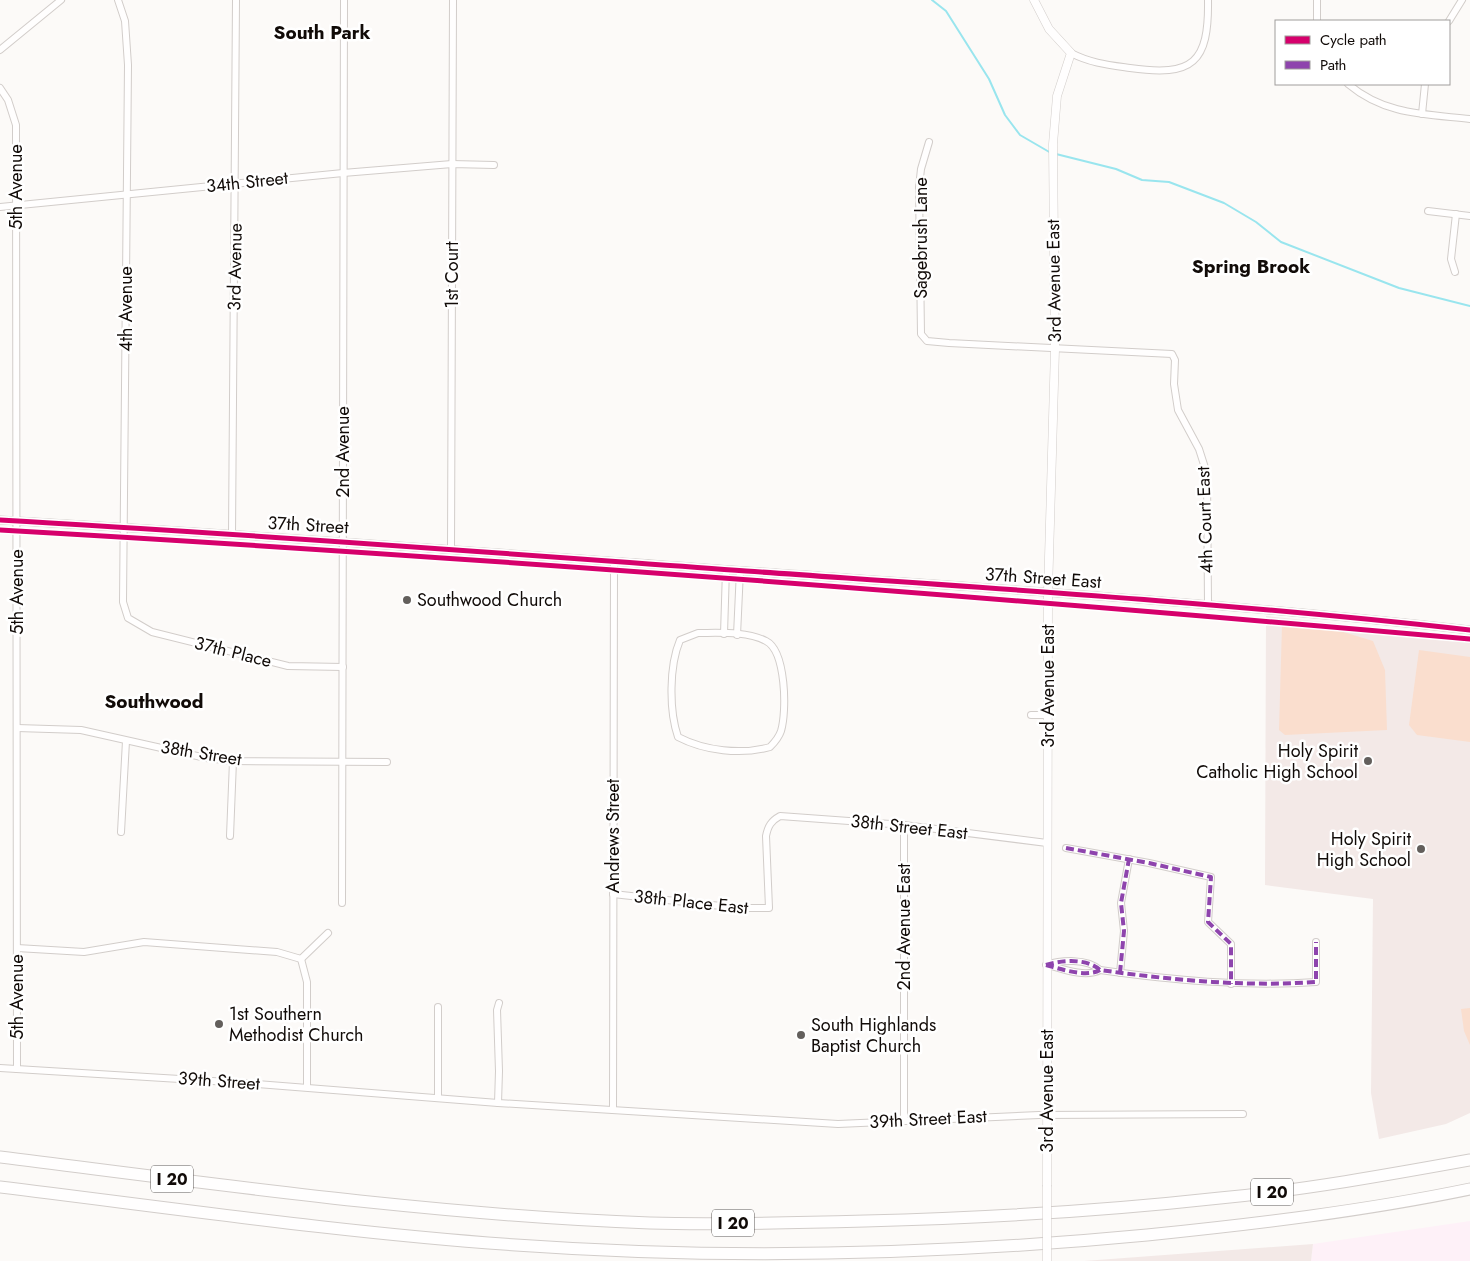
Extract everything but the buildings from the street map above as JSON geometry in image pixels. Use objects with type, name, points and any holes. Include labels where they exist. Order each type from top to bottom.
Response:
[{"type":"highway","points":[[1422,1169],[1470,1153]]},
{"type":"highway","name":"I 20","points":[[0,1157],[402,1206],[555,1218],[696,1224],[924,1220],[1063,1212],[1223,1198],[1422,1169],[1470,1160]]},
{"type":"highway","name":"I 20","points":[[0,1187],[413,1236],[611,1251],[781,1254],[992,1248],[1097,1240],[1256,1223],[1470,1189]]},
{"type":"highway","points":[[1441,1195],[1470,1193]]},
{"type":"street","points":[[0,50],[61,0]]},
{"type":"street","name":"4th Avenue","points":[[118,0],[123,13],[128,39],[123,602],[128,618]]},
{"type":"street","name":"3rd Avenue","points":[[232,535],[236,0]]},
{"type":"street","name":"2nd Avenue","points":[[342,903],[344,0]]},
{"type":"street","name":"1st Court","points":[[451,549],[453,0]]},
{"type":"street","points":[[1034,0],[1049,29],[1071,53],[1095,63],[1155,72],[1173,71],[1196,58],[1202,51],[1207,34],[1208,0]]},
{"type":"street","points":[[1316,0],[1317,20]]},
{"type":"street","points":[[1450,20],[1462,0]]},
{"type":"street","name":"3rd Avenue East","points":[[1047,1261],[1048,592],[1055,348],[1053,144],[1057,96],[1071,53]]},
{"type":"street","points":[[1350,85],[1382,105],[1422,114],[1470,119]]},
{"type":"street","points":[[1422,114],[1425,85]]},
{"type":"street","name":"5th Avenue","points":[[0,88],[8,100],[16,125],[18,1069]]},
{"type":"street","name":"Sagebrush Lane","points":[[929,142],[921,169],[919,187],[921,334],[927,341],[1055,348]]},
{"type":"street","name":"34th Street","points":[[0,208],[343,172],[452,164],[494,165]]},
{"type":"street","points":[[1428,211],[1470,216]]},
{"type":"street","points":[[1455,272],[1451,259],[1456,214]]},
{"type":"street","name":"4th Court East","points":[[1055,348],[1172,354],[1175,360],[1174,384],[1178,410],[1200,449],[1208,474],[1208,604]]},
{"type":"street","name":"37th Street","points":[[0,520],[344,541],[614,561]]},
{"type":"street","name":"37th Street East","points":[[614,561],[1208,604],[1470,630]]},
{"type":"street","name":"Andrews Street","points":[[613,1110],[614,561]]},
{"type":"street","points":[[724,634],[726,568]]},
{"type":"street","points":[[737,635],[740,570]]},
{"type":"street","name":"37th Place","points":[[128,618],[152,632],[288,666],[343,667]]},
{"type":"street","points":[[698,633],[724,634],[757,637],[767,641],[774,647],[780,660],[782,694],[781,730],[770,747],[754,751],[737,751],[693,745],[678,737],[673,720],[673,656],[680,640],[698,633]]},
{"type":"street","points":[[1031,715],[1048,715]]},
{"type":"street","name":"38th Street","points":[[17,728],[81,730],[206,758],[233,761],[387,762]]},
{"type":"street","points":[[122,832],[126,741]]},
{"type":"street","points":[[230,836],[233,761]]},
{"type":"street","name":"38th Street East","points":[[769,908],[766,836],[772,820],[780,816],[904,825],[1047,843]]},
{"type":"street","name":"2nd Avenue East","points":[[904,825],[904,1120]]},
{"type":"street","points":[[1066,848],[1129,859],[1211,877],[1208,922],[1231,944],[1231,984]]},
{"type":"street","points":[[1120,973],[1124,932],[1121,903],[1129,859]]},
{"type":"street","name":"38th Place East","points":[[613,894],[738,908],[769,908]]},
{"type":"street","points":[[301,959],[309,949],[328,933]]},
{"type":"street","points":[[17,948],[84,952],[144,942],[277,952],[301,959]]},
{"type":"street","points":[[1046,965],[1060,961],[1071,962],[1096,966],[1100,970],[1120,973],[1231,984],[1316,982],[1316,942]]},
{"type":"street","points":[[301,959],[307,982],[307,1087]]},
{"type":"street","points":[[498,1103],[500,1071],[497,1010],[499,1003]]},
{"type":"street","points":[[438,1007],[438,1098]]},
{"type":"street","name":"39th Street","points":[[0,1068],[307,1087],[498,1103],[613,1110]]},
{"type":"street","name":"39th Street East","points":[[613,1110],[838,1124],[1047,1115],[1243,1114]]},
{"type":"shaded area","name":"Holy Spirit Catholic High School","points":[[1266,616],[1470,637],[1470,1113],[1446,1124],[1379,1139],[1371,1093],[1373,899],[1265,885]]},
{"type":"shaded area","points":[[1282,625],[1340,631],[1373,641],[1385,670],[1387,730],[1285,735],[1279,730]]},
{"type":"shaded area","points":[[1419,650],[1470,657],[1470,742],[1417,735],[1409,725]]},
{"type":"shaded area","points":[[1470,1008],[1470,1045],[1464,1031],[1461,1009]]},
{"type":"shaded area","points":[[1470,1221],[1470,1261],[1311,1261],[1313,1244]]},
{"type":"shaded area","points":[[1313,1244],[1311,1261],[1084,1261]]},
{"type":"waterway","points":[[932,0],[946,11],[989,79],[1005,115],[1020,135],[1051,153]]},
{"type":"waterway","points":[[1056,154],[1116,169],[1142,180],[1169,182],[1224,203],[1256,222],[1281,242],[1399,288],[1470,306]]},
{"type":"marked path","points":[[1066,848],[1149,863],[1211,877],[1208,922],[1231,944],[1231,984]]},
{"type":"marked path","points":[[1120,973],[1124,931],[1121,903],[1129,859]]},
{"type":"marked path","points":[[1046,965],[1074,961],[1088,963],[1100,970],[1208,982],[1262,984],[1316,982],[1316,942]]},
{"type":"marked path","points":[[1046,965],[1081,973],[1100,970]]},
{"type":"cycle path","points":[[0,520],[187,531],[1108,597],[1380,620],[1470,630]]},
{"type":"cycle path","points":[[0,530],[552,565],[1470,639]]},
{"type":"place","name":"Southwood Church","points":[[407,600]]},
{"type":"place","name":"Holy Spirit Catholic High School","points":[[1368,761]]},
{"type":"place","name":"Holy Spirit High School","points":[[1421,849]]},
{"type":"place","name":"1st Southern Methodist Church","points":[[219,1024]]},
{"type":"place","name":"South Highlands Baptist Church","points":[[801,1035]]},
{"type":"district","name":"South Park","points":[[322,32]]},
{"type":"district","name":"Spring Brook","points":[[1251,266]]},
{"type":"district","name":"Southwood","points":[[154,701]]}]
